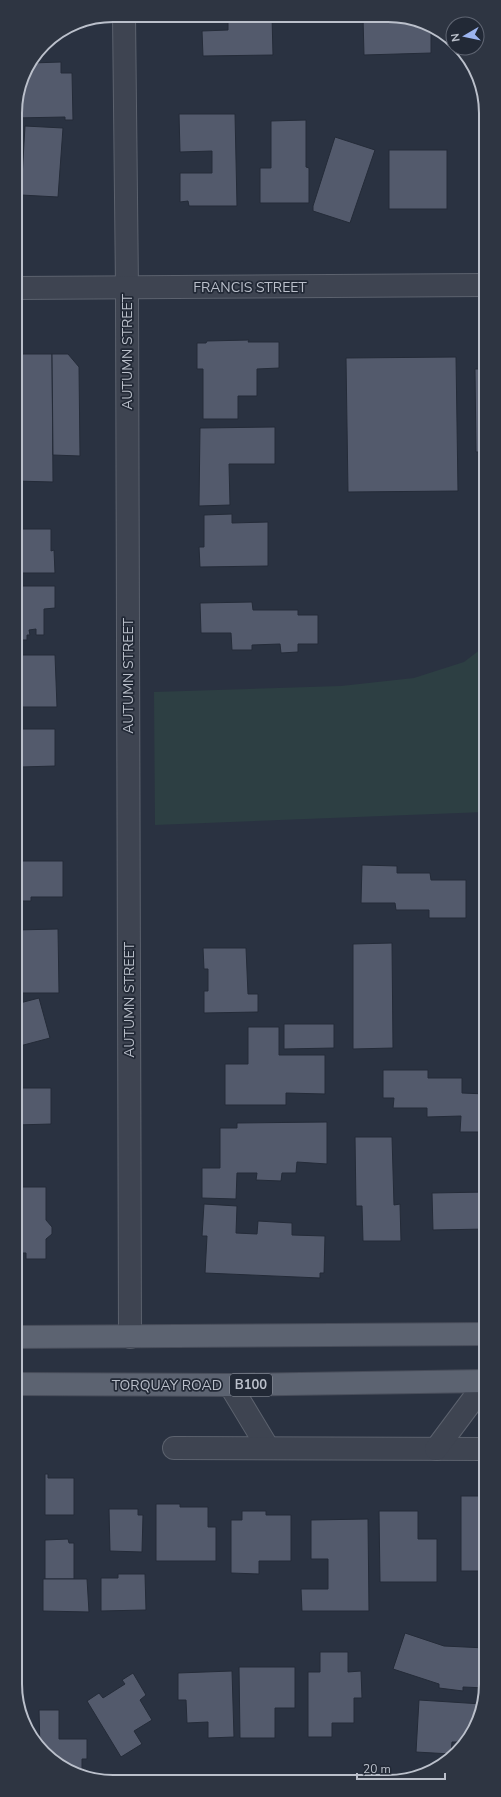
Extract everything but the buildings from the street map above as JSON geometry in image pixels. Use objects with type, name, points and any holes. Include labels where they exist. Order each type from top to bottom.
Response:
[{"type":"main road","points":[[22,1337],[479,1334]]},
{"type":"main road","name":"TORQUAY ROAD","points":[[22,1384],[230,1385],[479,1382]]},
{"type":"street","name":"AUTUMN STREET","points":[[124,22],[127,288],[130,1337]]},
{"type":"street","name":"FRANCIS STREET","points":[[22,288],[479,285]]},
{"type":"street","points":[[230,1385],[268,1448]]},
{"type":"street","points":[[436,1448],[479,1391]]},
{"type":"street","points":[[174,1448],[479,1449]]},
{"type":"shaded area","points":[[479,651],[479,812],[155,825],[154,692],[341,686],[414,678],[464,662]]}]
